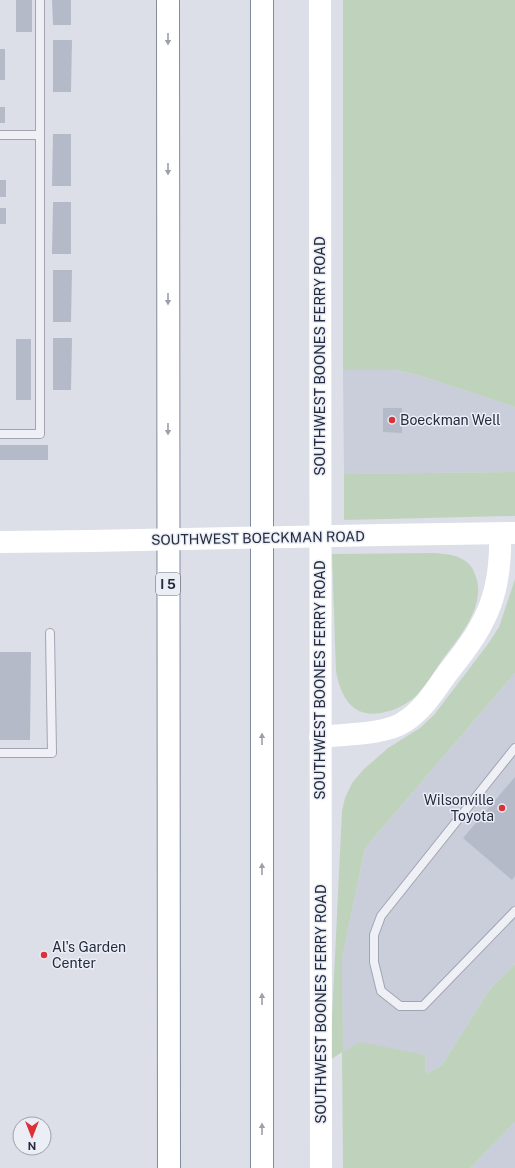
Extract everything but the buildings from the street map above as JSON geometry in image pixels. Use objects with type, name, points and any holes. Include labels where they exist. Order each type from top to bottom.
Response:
[{"type":"main road","name":"I 5","points":[[168,0],[169,1168]]},
{"type":"main road","points":[[262,0],[262,1168]]},
{"type":"main road","name":"SOUTHWEST BOONES FERRY ROAD","points":[[320,0],[321,1168]]},
{"type":"main road","points":[[320,737],[386,730],[403,723],[418,711],[431,696],[473,639],[487,613],[496,584],[500,556],[508,533]]},
{"type":"main road","name":"SOUTHWEST BOECKMAN ROAD","points":[[0,542],[508,533]]},
{"type":"lane","points":[[0,434],[40,434],[40,0]]},
{"type":"lane","points":[[0,135],[40,135]]},
{"type":"lane","points":[[0,753],[52,753],[50,633]]},
{"type":"lane","points":[[515,748],[381,916],[374,935],[374,962],[381,991],[400,1006],[423,1006],[515,910]]},
{"type":"shaded area","points":[[343,370],[397,370],[424,377],[515,407],[515,472],[344,474]]},
{"type":"shaded area","points":[[515,673],[515,964],[490,989],[442,1065],[426,1074],[425,1055],[342,1052],[342,959],[365,848]]},
{"type":"shaded area","points":[[515,1122],[515,1168],[470,1168]]},
{"type":"green space","points":[[343,0],[515,0],[515,407],[424,377],[397,370],[343,370]]},
{"type":"green space","points":[[515,472],[515,516],[344,520],[344,474]]},
{"type":"green space","points":[[435,553],[457,557],[472,567],[477,580],[478,591],[477,602],[473,613],[462,633],[427,683],[414,698],[398,708],[385,712],[374,714],[357,710],[350,705],[345,698],[338,681],[336,671],[332,554]]},
{"type":"green space","points":[[515,579],[515,673],[365,848],[342,959],[343,1052],[360,1042],[425,1055],[426,1074],[442,1065],[490,989],[515,964],[515,1122],[470,1168],[343,1168],[342,1052],[330,1060],[342,811],[345,798],[352,783],[363,770],[388,748],[420,728],[434,715],[488,644],[499,627]]},
{"type":"place","name":"Boeckman Well","points":[[392,420]]},
{"type":"place","name":"Wilsonville Toyota","points":[[502,808]]},
{"type":"place","name":"Al's Garden Center","points":[[44,955]]}]
